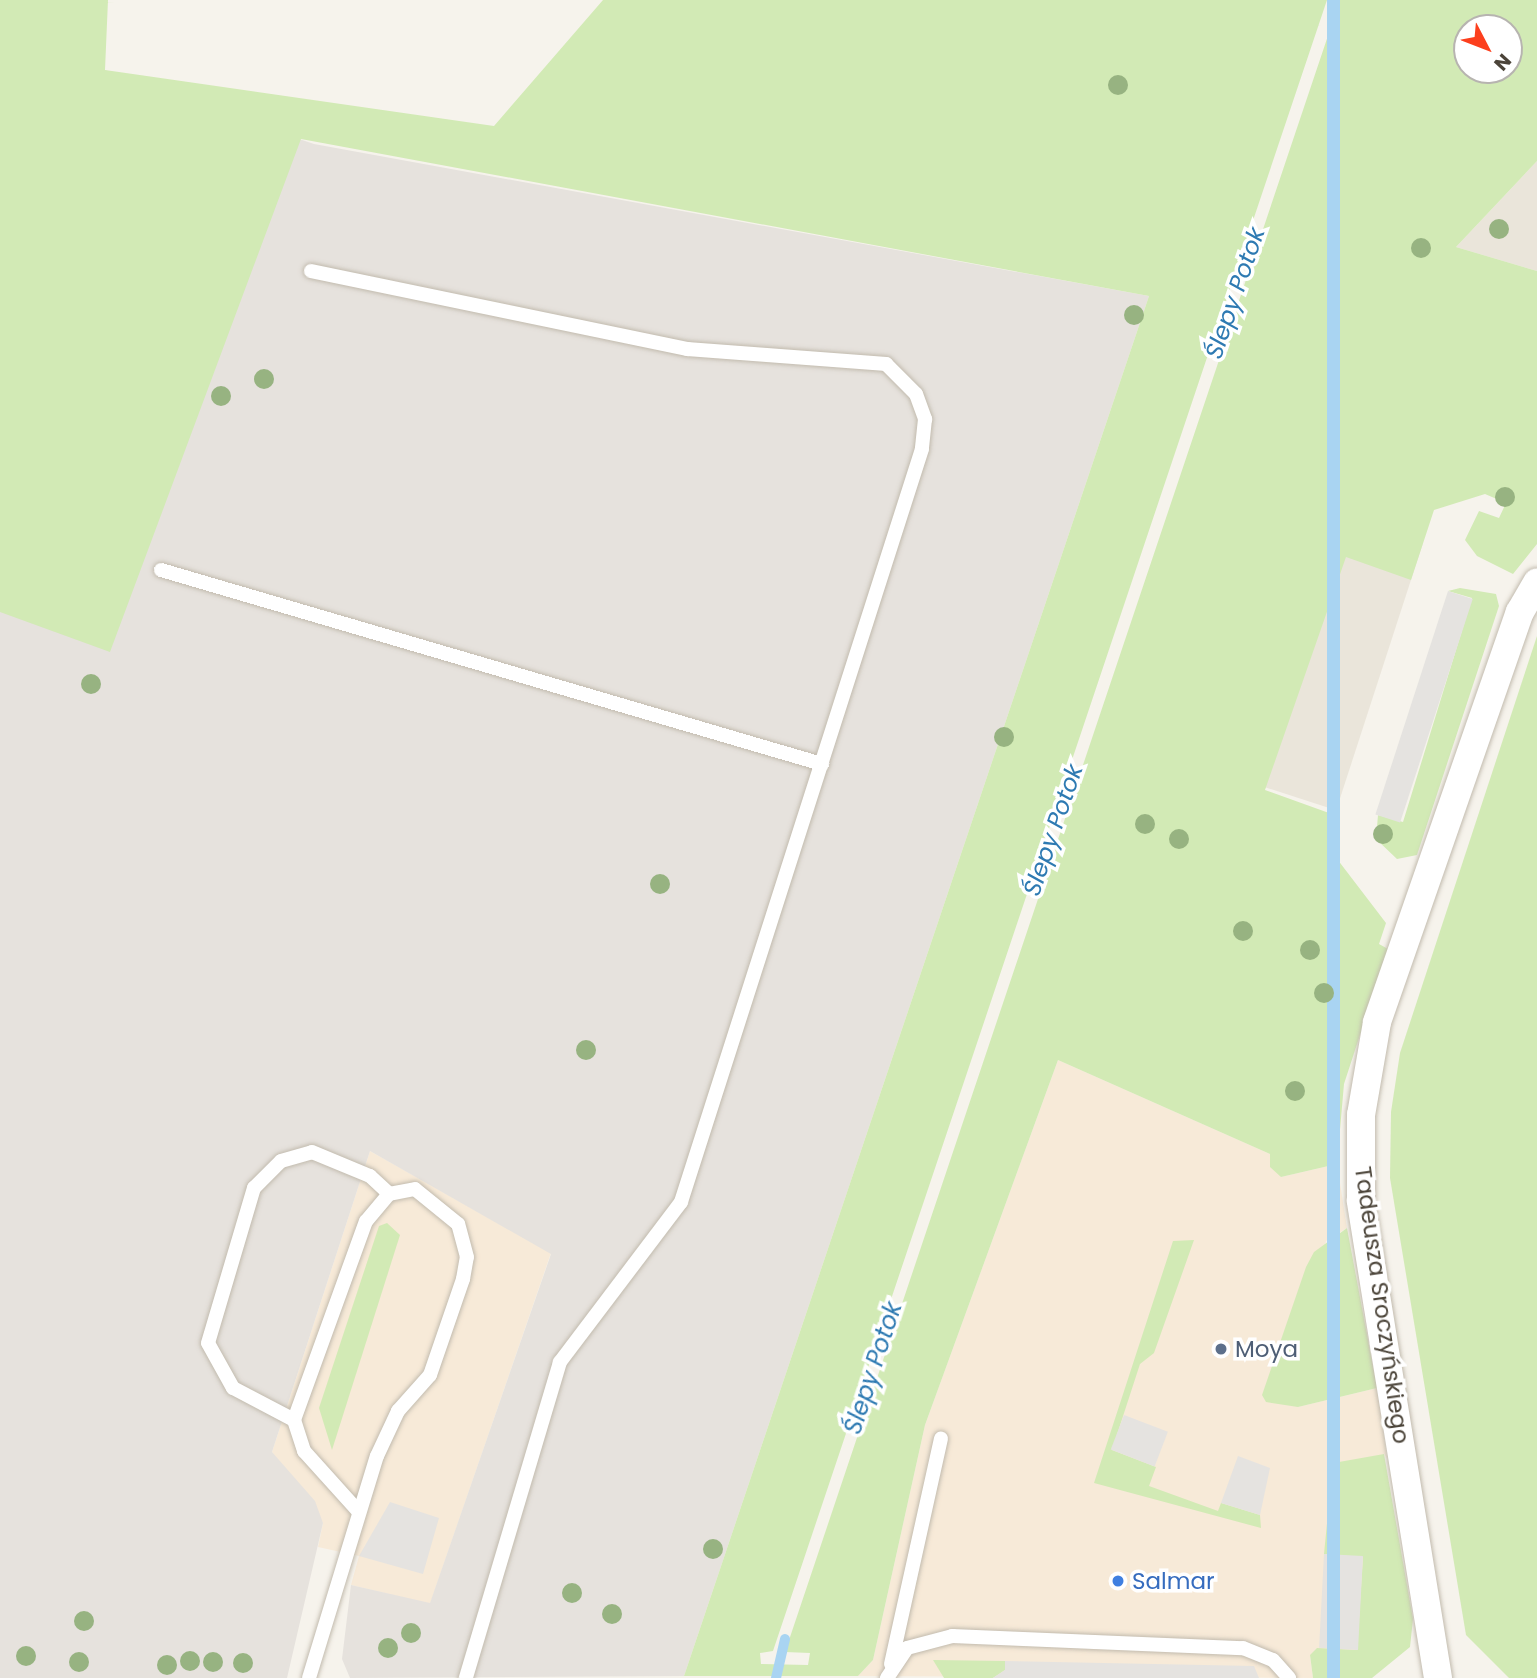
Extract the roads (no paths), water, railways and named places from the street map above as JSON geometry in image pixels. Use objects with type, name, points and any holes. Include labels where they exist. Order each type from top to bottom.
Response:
[{"type":"street","name":"Tadeusza Sroczyńskiego","points":[[1438,1678],[1361,1200],[1361,1115],[1377,1022],[1520,612],[1537,582]]},
{"type":"lane","points":[[311,271],[687,349],[872,362],[897,372],[922,405],[922,449],[681,1202],[560,1362],[467,1678]]},
{"type":"lane","points":[[162,570],[822,764]]},
{"type":"lane","points":[[294,1420],[233,1388],[208,1343],[254,1188],[281,1161],[312,1152],[370,1176],[388,1194]]},
{"type":"lane","points":[[309,1678],[359,1512],[398,1412],[436,1363],[467,1257],[458,1224],[434,1199],[415,1189],[388,1194],[366,1221],[294,1420],[304,1451],[359,1512]]},
{"type":"lane","points":[[889,1673],[941,1438]]},
{"type":"lane","points":[[889,1673],[907,1648],[952,1636],[1243,1648],[1273,1660],[1289,1678]]},
{"type":"water","points":[[1327,0],[1340,0],[1340,1678],[1327,1678]]},
{"type":"waterway","name":"Ślepy Potok","points":[[776,1678],[785,1639]]},
{"type":"place","name":"Moya","points":[[1221,1349]]},
{"type":"place","name":"Salmar","points":[[1118,1581]]}]
